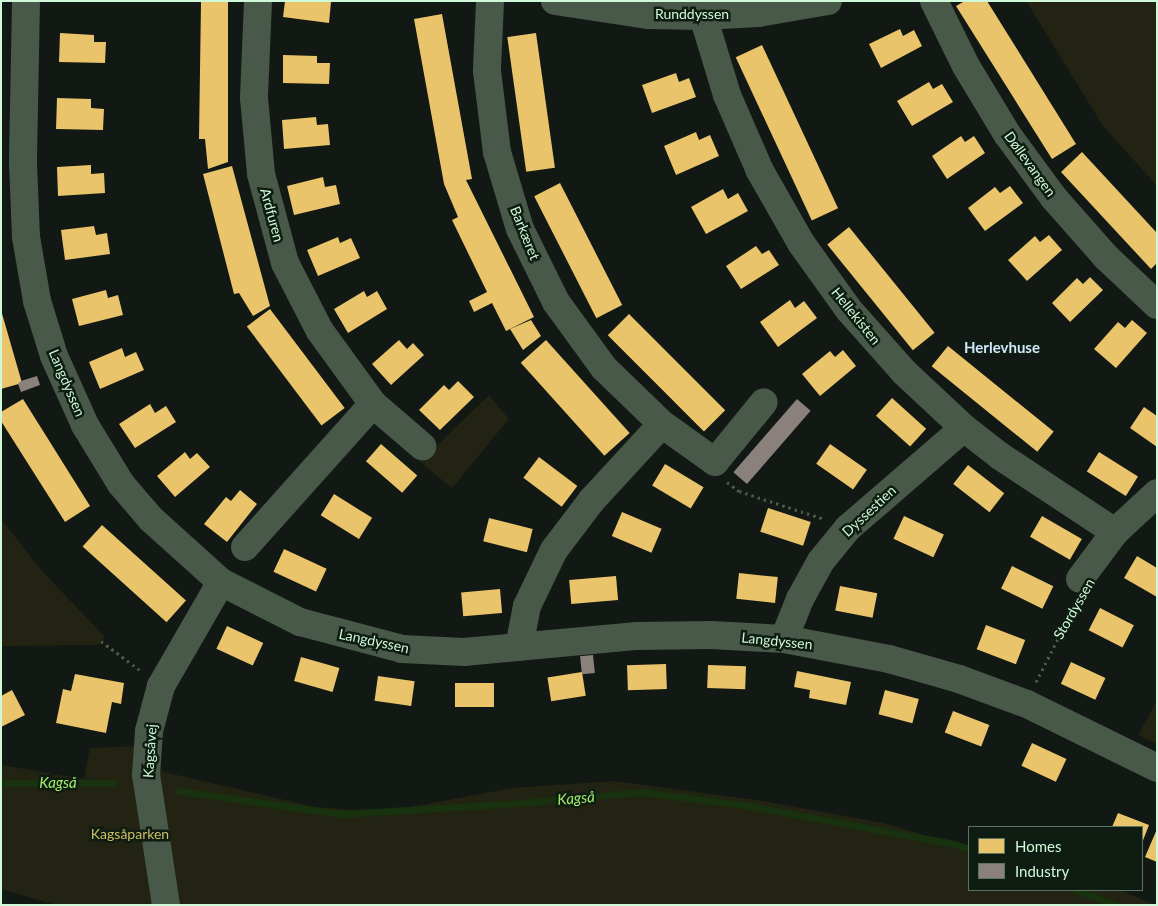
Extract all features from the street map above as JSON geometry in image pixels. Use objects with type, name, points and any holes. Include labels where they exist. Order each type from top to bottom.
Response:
[{"type":"street","name":"Langdyssen","points":[[26,1],[23,163],[26,236],[37,301],[54,356],[85,425],[121,484],[151,520],[221,582],[300,622],[350,638],[402,649],[464,652],[637,636],[711,635],[784,639],[889,659],[959,679],[1027,704],[1157,768]]},
{"type":"street","name":"Ardfuren","points":[[258,1],[254,98],[261,174],[285,263],[320,331],[373,404],[422,446]]},
{"type":"street","name":"Barkæret","points":[[490,1],[487,71],[497,152],[520,229],[556,302],[604,368],[662,424],[715,462]]},
{"type":"street","name":"Runddyssen","points":[[555,1],[649,15],[703,16],[758,13],[828,1]]},
{"type":"street","name":"Døllevangen","points":[[934,1],[966,66],[1007,134],[1054,198],[1106,257],[1157,306]]},
{"type":"street","name":"Hellekisten","points":[[703,16],[735,112],[760,171],[801,243],[849,310],[904,372],[964,428],[1000,456],[1116,532]]},
{"type":"street","points":[[715,462],[764,402]]},
{"type":"street","points":[[245,547],[373,404]]},
{"type":"street","points":[[519,647],[527,606],[554,550],[592,500],[662,424]]},
{"type":"street","name":"Dyssestien","points":[[784,639],[800,599],[821,561],[848,528],[964,428]]},
{"type":"street","name":"Stordyssen","points":[[1079,589],[1116,532],[1157,493]]},
{"type":"street","name":"Kagsåvej","points":[[166,905],[146,775],[149,730],[161,686],[221,582]]},
{"type":"path","points":[[715,462],[719,476],[739,491],[848,528]]},
{"type":"path","name":"Stordyssen","points":[[1037,680],[1079,589]]},
{"type":"path","points":[[101,641],[161,686]]},
{"type":"green space","points":[[1026,1],[1157,1],[1157,186],[1103,126]]},
{"type":"green space","points":[[489,395],[509,419],[452,488],[420,462]]},
{"type":"green space","points":[[1,519],[41,570],[105,637],[98,645],[1,646]]},
{"type":"green space","points":[[1157,701],[1157,744],[1138,735]]},
{"type":"green space","name":"Kagsåparken","points":[[139,746],[164,772],[315,807],[383,812],[513,788],[614,781],[764,801],[888,824],[968,849],[968,891],[1122,891],[1155,905],[56,905],[1,889],[1,765],[84,779],[90,748]]},
{"type":"building: Homes","points":[[201,1],[228,1],[228,162],[208,169],[205,139],[199,139]]},
{"type":"building: Homes","points":[[285,1],[331,2],[329,23],[283,17]]},
{"type":"building: Homes","points":[[965,1],[987,1],[1076,144],[1052,159],[956,6]]},
{"type":"building: Homes","points":[[442,14],[472,179],[466,180],[534,317],[506,331],[492,303],[474,312],[469,301],[487,292],[452,220],[458,217],[444,184],[414,19]]},
{"type":"building: Homes","points":[[900,29],[903,36],[914,30],[922,46],[881,68],[869,44]]},
{"type":"building: Homes","points":[[60,33],[94,35],[94,42],[106,42],[105,63],[59,62]]},
{"type":"building: Homes","points":[[536,33],[555,168],[526,172],[507,37]]},
{"type":"building: Homes","points":[[762,45],[838,208],[812,220],[736,57]]},
{"type":"building: Homes","points":[[283,55],[317,56],[317,63],[330,63],[329,84],[283,83]]},
{"type":"building: Homes","points":[[676,73],[679,82],[689,78],[696,97],[652,113],[642,85]]},
{"type":"building: Homes","points":[[929,82],[933,89],[942,84],[953,102],[912,126],[897,101]]},
{"type":"building: Homes","points":[[57,98],[91,99],[91,108],[104,109],[103,130],[56,129]]},
{"type":"building: Homes","points":[[316,117],[317,125],[328,124],[330,145],[284,149],[282,120]]},
{"type":"building: Homes","points":[[696,132],[699,140],[710,135],[719,156],[676,175],[664,146]]},
{"type":"building: Homes","points":[[961,136],[965,142],[974,136],[985,153],[947,179],[932,156]]},
{"type":"building: Homes","points":[[1082,152],[1157,233],[1157,263],[1151,269],[1061,172]]},
{"type":"building: Homes","points":[[91,165],[91,174],[104,173],[105,193],[58,196],[57,167]]},
{"type":"building: Homes","points":[[232,166],[270,306],[253,316],[239,293],[234,294],[203,174]]},
{"type":"building: Homes","points":[[323,177],[325,187],[336,185],[340,204],[294,215],[287,186]]},
{"type":"building: Homes","points":[[560,183],[622,305],[596,318],[534,196]]},
{"type":"building: Homes","points":[[1010,186],[1023,203],[985,231],[968,208],[995,187],[1000,193]]},
{"type":"building: Homes","points":[[723,189],[728,199],[738,193],[748,211],[706,234],[691,207]]},
{"type":"building: Homes","points":[[94,226],[96,235],[107,233],[110,254],[65,260],[61,230]]},
{"type":"building: Homes","points":[[849,227],[935,333],[913,350],[827,245]]},
{"type":"building: Homes","points":[[1049,235],[1062,250],[1027,281],[1008,260],[1035,236],[1040,242]]},
{"type":"building: Homes","points":[[338,237],[340,243],[351,238],[360,258],[318,276],[307,250]]},
{"type":"building: Homes","points":[[756,246],[762,254],[769,250],[779,265],[741,289],[726,266]]},
{"type":"building: Homes","points":[[1090,277],[1103,290],[1070,322],[1052,303],[1077,278],[1083,284]]},
{"type":"building: Homes","points":[[106,290],[108,298],[118,295],[123,315],[79,326],[72,299]]},
{"type":"building: Homes","points":[[364,291],[367,297],[377,291],[387,309],[348,333],[334,309]]},
{"type":"building: Homes","points":[[790,300],[795,308],[804,301],[817,318],[778,347],[760,322]]},
{"type":"building: Homes","points":[[270,309],[345,408],[321,425],[247,326]]},
{"type":"building: Homes","points":[[1,310],[22,383],[1,389]]},
{"type":"building: Homes","points":[[629,314],[725,410],[704,431],[608,335]]},
{"type":"building: Homes","points":[[531,320],[541,336],[523,350],[510,329]]},
{"type":"building: Homes","points":[[1132,320],[1147,333],[1116,368],[1094,349],[1118,322],[1125,328]]},
{"type":"building: Homes","points":[[399,340],[407,349],[413,343],[424,355],[391,385],[372,364]]},
{"type":"building: Homes","points":[[546,340],[630,433],[604,456],[521,363]]},
{"type":"building: Homes","points":[[948,346],[1054,432],[1037,452],[932,366]]},
{"type":"building: Homes","points":[[122,348],[125,357],[136,352],[144,370],[100,389],[89,362]]},
{"type":"building: Homes","points":[[843,350],[856,366],[820,396],[802,374],[830,351],[835,357]]},
{"type":"building: Homes","points":[[458,381],[474,397],[440,430],[419,410],[444,385],[449,390]]},
{"type":"building: Homes","points":[[892,398],[926,429],[910,447],[876,416]]},
{"type":"building: Homes","points":[[23,399],[90,506],[65,522],[1,421],[1,412]]},
{"type":"building: Homes","points":[[150,404],[155,413],[166,406],[176,422],[135,448],[119,424]]},
{"type":"building: Homes","points":[[1144,407],[1157,416],[1157,447],[1130,428]]},
{"type":"building: Homes","points":[[381,444],[417,475],[402,493],[366,461]]},
{"type":"building: Homes","points":[[830,444],[867,470],[853,489],[816,464]]},
{"type":"building: Homes","points":[[185,452],[190,459],[197,453],[210,467],[175,497],[157,476]]},
{"type":"building: Homes","points":[[1099,452],[1138,476],[1126,496],[1087,472]]},
{"type":"building: Homes","points":[[539,457],[577,486],[562,507],[523,478]]},
{"type":"building: Homes","points":[[665,464],[704,487],[691,509],[652,485]]},
{"type":"building: Homes","points":[[968,465],[1004,493],[989,512],[953,484]]},
{"type":"building: Homes","points":[[240,490],[257,504],[227,542],[204,524],[226,497],[231,501]]},
{"type":"building: Homes","points":[[334,494],[372,518],[359,539],[321,515]]},
{"type":"building: Homes","points":[[768,508],[811,522],[803,546],[760,532]]},
{"type":"building: Homes","points":[[622,512],[662,529],[651,553],[612,536]]},
{"type":"building: Homes","points":[[904,516],[944,535],[933,557],[893,539]]},
{"type":"building: Homes","points":[[1042,516],[1082,539],[1070,560],[1030,537]]},
{"type":"building: Homes","points":[[489,518],[533,529],[527,552],[483,541]]},
{"type":"building: Homes","points":[[102,525],[186,601],[167,622],[83,547]]},
{"type":"building: Homes","points":[[284,549],[327,569],[316,592],[273,572]]},
{"type":"building: Homes","points":[[1137,556],[1157,568],[1157,597],[1124,578]]},
{"type":"building: Homes","points":[[1012,566],[1053,586],[1042,609],[1001,588]]},
{"type":"building: Homes","points":[[739,573],[778,577],[775,603],[736,599]]},
{"type":"building: Homes","points":[[616,576],[618,600],[571,604],[569,580]]},
{"type":"building: Homes","points":[[840,586],[877,593],[873,618],[835,611]]},
{"type":"building: Homes","points":[[500,589],[502,613],[463,616],[461,592]]},
{"type":"building: Homes","points":[[1100,608],[1134,625],[1123,648],[1089,630]]},
{"type":"building: Homes","points":[[986,625],[1025,640],[1016,664],[977,649]]},
{"type":"building: Homes","points":[[227,626],[263,643],[253,666],[216,649]]},
{"type":"building: Homes","points":[[301,657],[339,668],[333,692],[294,681]]},
{"type":"building: Homes","points":[[1071,662],[1105,678],[1095,700],[1061,684]]},
{"type":"building: Homes","points":[[666,664],[667,689],[628,690],[627,665]]},
{"type":"building: Homes","points":[[708,665],[746,666],[745,689],[707,688]]},
{"type":"building: Homes","points":[[797,671],[851,682],[846,705],[809,698],[810,690],[794,687]]},
{"type":"building: Homes","points":[[582,672],[586,696],[551,701],[547,677]]},
{"type":"building: Homes","points":[[75,674],[124,683],[121,704],[112,702],[106,733],[56,723],[63,689],[71,691]]},
{"type":"building: Homes","points":[[378,676],[415,681],[411,706],[375,701]]},
{"type":"building: Homes","points":[[455,683],[494,683],[494,707],[455,707]]},
{"type":"building: Homes","points":[[12,690],[25,715],[1,727],[1,696]]},
{"type":"building: Homes","points":[[885,690],[919,699],[912,723],[879,714]]},
{"type":"building: Homes","points":[[953,711],[989,725],[981,746],[945,732]]},
{"type":"building: Homes","points":[[1032,743],[1066,759],[1056,782],[1021,766]]},
{"type":"building: Homes","points":[[1118,813],[1149,825],[1143,840],[1143,826],[1112,826]]},
{"type":"building: Homes","points":[[1157,829],[1157,862],[1145,857]]},
{"type":"building: Industry","points":[[37,376],[40,385],[21,392],[18,384],[21,381]]},
{"type":"building: Industry","points":[[797,399],[811,411],[747,484],[733,472]]},
{"type":"building: Industry","points":[[593,655],[595,673],[582,674],[580,656]]},
{"type":"waterway","name":"Kagså","points":[[1,783],[114,783]]},
{"type":"waterway","name":"Kagså","points":[[179,791],[340,814],[507,804],[642,792],[744,805],[954,844],[968,849]]},
{"type":"waterway","name":"Kagså","points":[[1079,891],[1116,905]]},
{"type":"district","name":"Herlevhuse","points":[[1002,348]]}]
